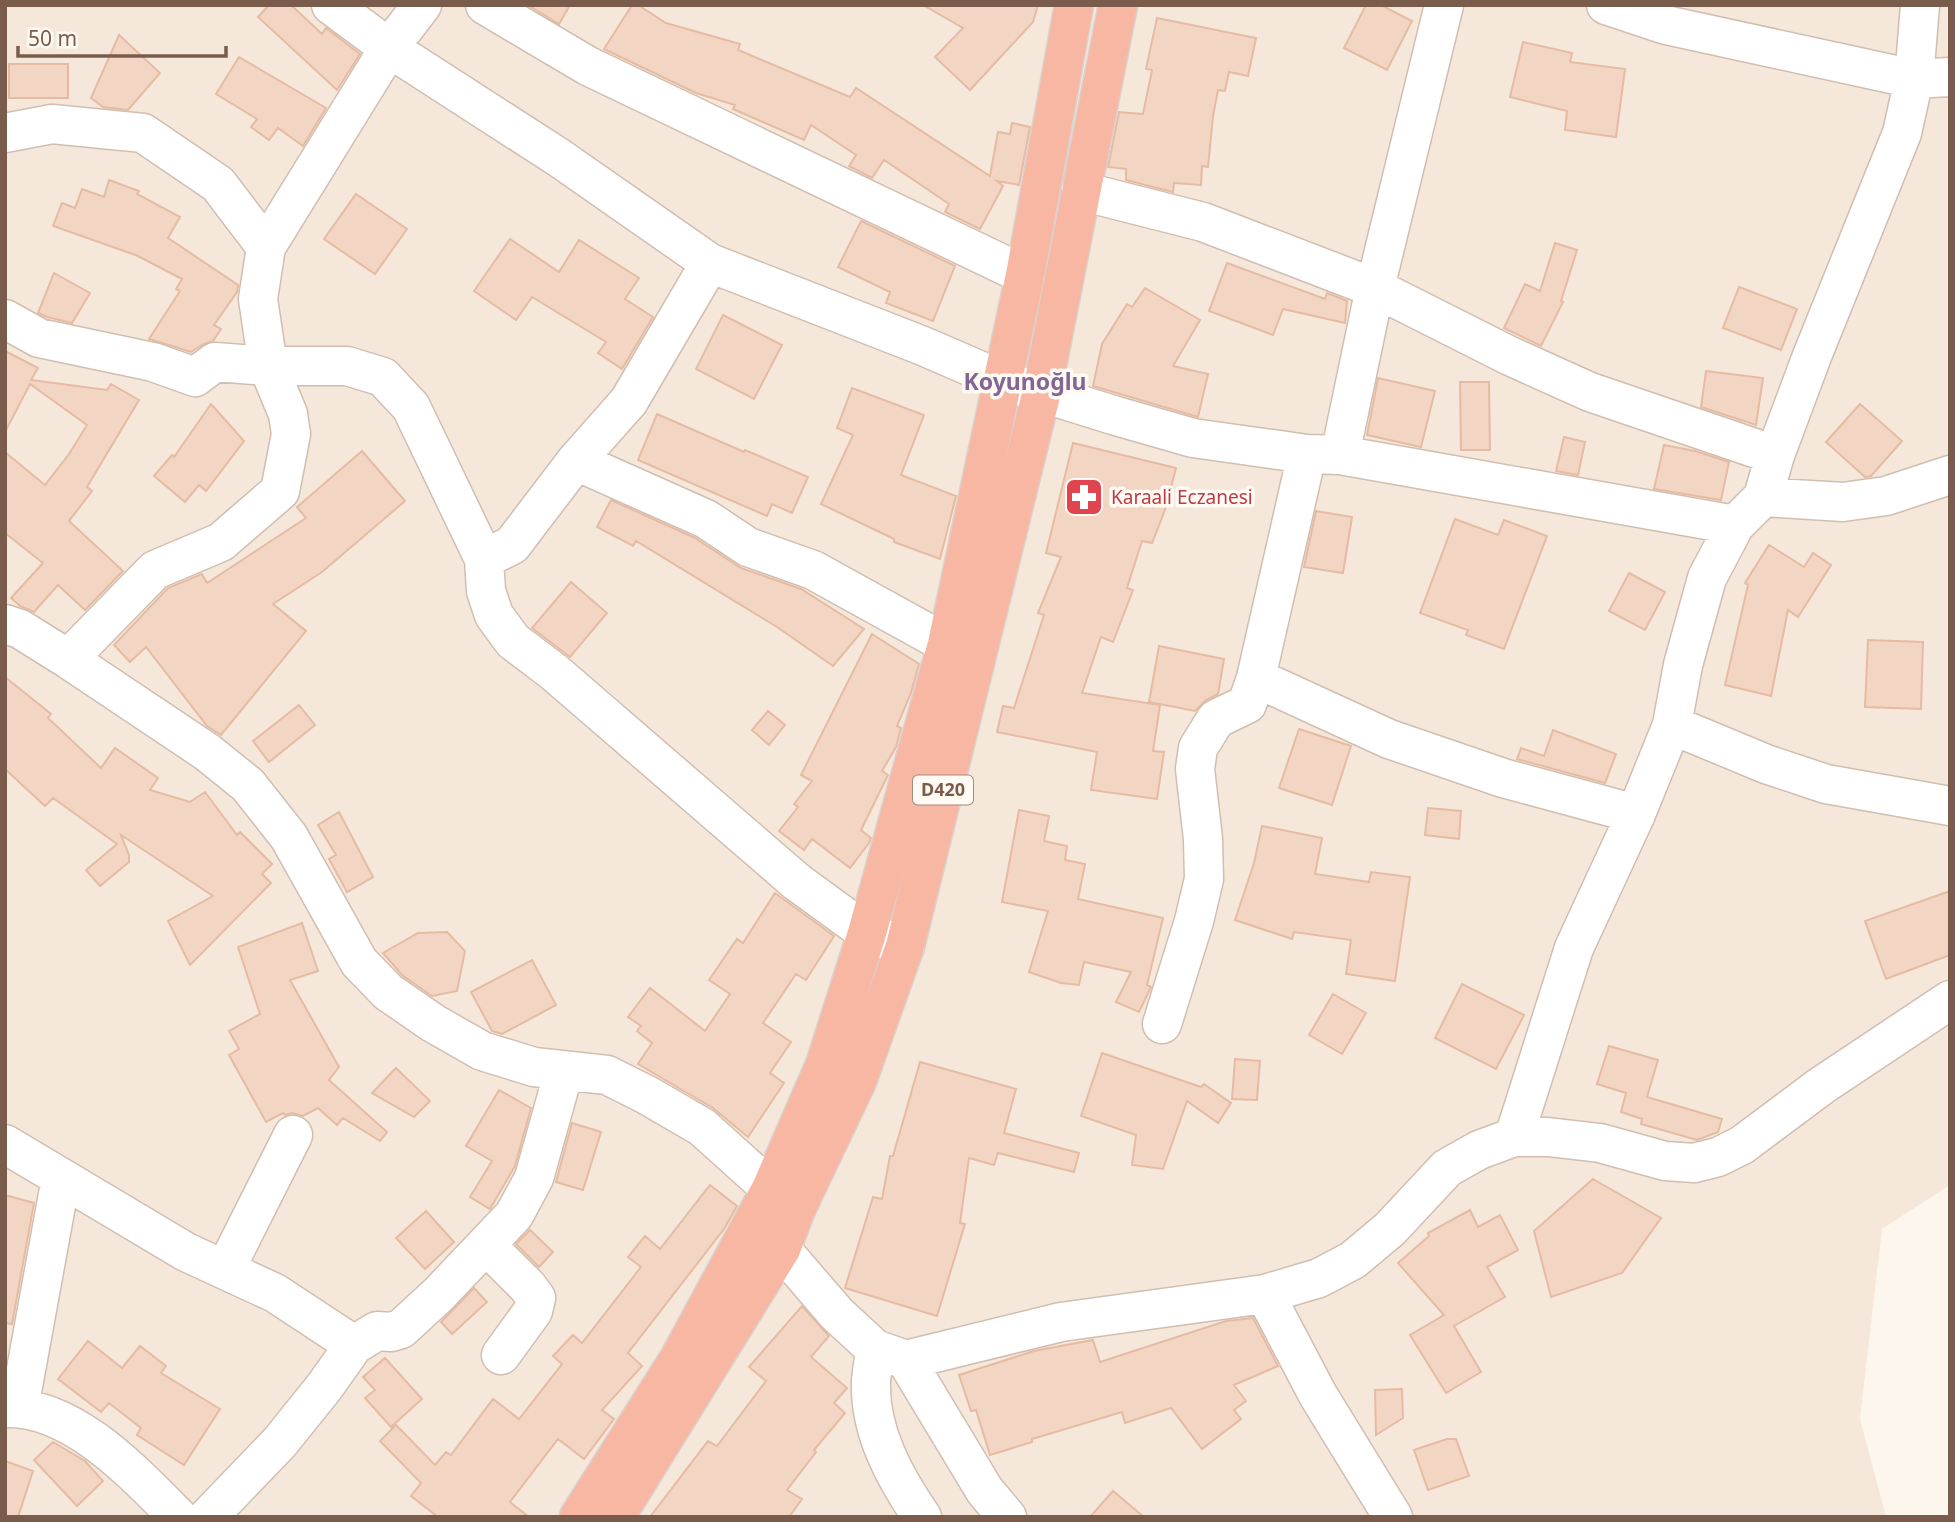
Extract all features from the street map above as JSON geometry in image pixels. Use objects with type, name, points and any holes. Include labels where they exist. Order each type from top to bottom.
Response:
[{"type":"highway","name":"D420","points":[[615,1517],[781,1249],[784,1199],[867,933],[947,644],[1044,180],[1074,5]]},
{"type":"highway","name":"D420","points":[[579,1517],[857,1081],[905,946],[1041,391],[1118,5]]},
{"type":"street","points":[[331,5],[388,48],[558,157],[710,263],[923,346],[1004,381],[1193,438],[1324,455],[1735,525]]},
{"type":"street","points":[[68,659],[155,570],[221,542],[280,491],[291,434],[288,414],[268,366],[258,299],[266,247],[388,48],[422,5]]},
{"type":"street","points":[[485,5],[588,66],[1025,275]]},
{"type":"street","points":[[1162,1024],[1204,879],[1203,839],[1195,769],[1198,748],[1216,719],[1247,704],[1256,678],[1375,288],[1444,5]]},
{"type":"street","points":[[1606,5],[1666,25],[1932,78]]},
{"type":"street","points":[[1514,1137],[1574,948],[1636,814],[1672,725],[1683,665],[1707,578],[1735,525],[1763,497],[1775,455],[1812,356],[1902,133],[1932,78],[1920,5]]},
{"type":"street","points":[[5,133],[52,124],[143,133],[218,184],[266,247]]},
{"type":"street","points":[[1082,191],[1203,222],[1375,288],[1510,356],[1590,392],[1775,455]]},
{"type":"street","points":[[484,559],[512,545],[576,461],[629,401],[710,263]]},
{"type":"street","points":[[5,319],[39,338],[153,362],[195,377],[215,362],[268,366],[347,366],[383,377],[411,407],[484,559],[486,591],[494,615],[513,641],[554,672],[797,882],[867,933],[905,946]]},
{"type":"street","points":[[576,461],[706,519],[748,547],[813,570],[947,644]]},
{"type":"street","points":[[1763,497],[1853,500],[1886,496],[1950,475]]},
{"type":"street","points":[[5,594],[12,626],[68,659],[207,752],[248,786],[289,837],[359,962],[388,992],[433,1023],[482,1051],[534,1067],[607,1075],[647,1095],[702,1127],[784,1199]]},
{"type":"street","points":[[1256,678],[1389,738],[1503,778],[1636,814]]},
{"type":"street","points":[[1672,725],[1766,764],[1826,784],[1950,806]]},
{"type":"street","points":[[922,1517],[895,1476],[877,1427],[871,1383],[891,1354],[1060,1322],[1265,1294],[1319,1278],[1353,1260],[1390,1229],[1447,1168],[1479,1150],[1514,1137],[1548,1137],[1600,1143],[1665,1161],[1694,1163],[1718,1157],[1742,1145],[1821,1086],[1950,1000]]},
{"type":"street","points":[[208,1517],[280,1442],[354,1345],[377,1331],[391,1332],[401,1329],[439,1294],[514,1215],[534,1178],[564,1071]]},
{"type":"street","points":[[225,1270],[293,1136]]},
{"type":"street","points":[[5,1143],[186,1252],[275,1293],[354,1345]]},
{"type":"street","points":[[61,1178],[12,1408],[47,1414],[77,1430],[128,1467],[178,1517]]},
{"type":"street","points":[[486,1245],[536,1298],[533,1311],[500,1355]]},
{"type":"street","points":[[781,1249],[837,1314],[891,1354],[1007,1517]]},
{"type":"street","points":[[1265,1294],[1330,1415],[1393,1517]]},
{"type":"shaded area","points":[[5,5],[1950,5],[1950,1185],[1882,1229],[1860,1419],[1886,1517],[5,1517]]},
{"type":"building","points":[[269,5],[291,5],[322,34],[326,28],[360,54],[337,90],[258,17]]},
{"type":"building","points":[[528,5],[570,5],[559,24]]},
{"type":"building","points":[[632,5],[638,5],[666,23],[740,44],[738,50],[850,97],[856,88],[990,176],[998,132],[1010,134],[1012,123],[1030,127],[1019,185],[997,181],[1003,186],[980,229],[945,212],[949,204],[884,160],[872,178],[849,166],[856,155],[811,125],[804,140],[733,109],[735,105],[696,93],[604,49]]},
{"type":"building","points":[[923,5],[1038,5],[1033,22],[970,90],[935,57],[963,28]]},
{"type":"building","points":[[1366,5],[1381,5],[1412,21],[1387,70],[1344,48]]},
{"type":"building","points":[[1157,18],[1256,38],[1248,76],[1229,72],[1225,91],[1218,90],[1208,167],[1202,166],[1201,185],[1174,183],[1173,192],[1126,180],[1126,169],[1108,167],[1119,112],[1143,114],[1152,70],[1146,69]]},
{"type":"building","points":[[119,35],[160,73],[128,110],[103,107],[91,98]]},
{"type":"building","points":[[1523,42],[1572,53],[1570,62],[1625,69],[1616,137],[1565,130],[1567,111],[1510,97]]},
{"type":"building","points":[[239,57],[326,108],[303,146],[278,128],[269,140],[251,127],[257,119],[216,94]]},
{"type":"building","points":[[9,64],[68,64],[68,98],[9,98]]},
{"type":"building","points":[[109,180],[139,191],[137,194],[180,217],[168,238],[238,285],[237,292],[214,325],[221,329],[213,341],[191,352],[149,339],[180,291],[176,289],[182,279],[138,256],[53,226],[62,203],[75,208],[82,189],[104,197]]},
{"type":"building","points":[[356,194],[407,229],[375,274],[324,239]]},
{"type":"building","points":[[861,221],[955,266],[933,321],[886,303],[890,292],[838,267]]},
{"type":"building","points":[[510,239],[559,272],[579,240],[639,278],[625,299],[653,317],[622,369],[598,353],[606,342],[532,297],[516,320],[474,291]]},
{"type":"building","points":[[1555,243],[1577,250],[1561,301],[1563,302],[1541,346],[1504,328],[1525,284],[1540,291]]},
{"type":"building","points":[[1227,263],[1325,299],[1327,293],[1347,301],[1345,323],[1283,309],[1273,335],[1209,311]]},
{"type":"building","points":[[54,273],[90,293],[72,323],[38,313]]},
{"type":"building","points":[[1739,287],[1797,309],[1781,350],[1723,328]]},
{"type":"building","points":[[1145,288],[1200,320],[1173,366],[1208,374],[1198,417],[1093,386],[1102,344],[1127,304],[1132,307]]},
{"type":"building","points":[[723,315],[782,345],[754,399],[696,369]]},
{"type":"building","points":[[5,351],[38,368],[31,380],[107,390],[111,384],[139,400],[87,487],[92,491],[69,521],[123,571],[85,610],[58,585],[34,612],[20,606],[11,598],[43,563],[5,533],[5,452],[45,485],[87,425],[30,384],[5,432]]},
{"type":"building","points":[[1706,371],[1763,378],[1756,425],[1701,407]]},
{"type":"building","points":[[1378,378],[1435,391],[1421,447],[1367,435]]},
{"type":"building","points":[[1460,382],[1489,382],[1490,450],[1461,450]]},
{"type":"building","points":[[852,388],[924,415],[901,475],[956,496],[940,559],[894,542],[894,539],[821,504],[853,435],[837,428]]},
{"type":"building","points":[[211,404],[244,441],[206,491],[199,485],[185,502],[154,476],[172,455],[174,457]]},
{"type":"building","points":[[1860,404],[1902,441],[1871,476],[1865,477],[1826,442]]},
{"type":"building","points":[[657,414],[808,477],[792,513],[772,504],[767,516],[638,460]]},
{"type":"building","points":[[1564,437],[1585,442],[1578,475],[1556,471]]},
{"type":"building","points":[[1073,443],[1176,468],[1165,510],[1152,543],[1142,541],[1127,588],[1133,590],[1113,642],[1101,637],[1082,693],[1160,705],[1153,751],[1164,752],[1157,799],[1091,790],[1097,752],[997,732],[1003,706],[1014,708],[1044,615],[1038,613],[1061,557],[1046,553]]},
{"type":"building","points":[[1664,445],[1729,462],[1721,500],[1654,489]]},
{"type":"building","points":[[362,451],[405,501],[322,572],[273,604],[306,631],[221,735],[207,726],[146,647],[130,662],[114,645],[168,588],[202,574],[207,583],[306,518],[297,507]]},
{"type":"building","points":[[611,500],[695,538],[741,568],[801,589],[864,629],[833,666],[777,627],[636,541],[633,546],[597,527]]},
{"type":"building","points":[[1316,511],[1352,517],[1343,573],[1304,567]]},
{"type":"building","points":[[1455,519],[1498,535],[1504,520],[1547,536],[1504,649],[1466,635],[1468,630],[1420,613]]},
{"type":"building","points":[[1769,545],[1804,567],[1813,553],[1831,565],[1798,617],[1788,610],[1771,696],[1725,685],[1748,585],[1745,583]]},
{"type":"building","points":[[1629,573],[1665,592],[1645,630],[1609,611]]},
{"type":"building","points":[[571,582],[607,613],[570,657],[532,628]]},
{"type":"building","points":[[872,634],[919,664],[911,693],[897,726],[901,728],[896,747],[882,771],[888,775],[861,830],[871,838],[850,868],[812,839],[804,850],[779,831],[798,807],[794,804],[812,781],[801,775]]},
{"type":"building","points":[[1868,640],[1923,642],[1921,709],[1865,707]]},
{"type":"building","points":[[1159,646],[1224,659],[1218,694],[1206,700],[1195,711],[1149,702]]},
{"type":"building","points":[[5,677],[51,714],[48,718],[101,768],[115,748],[158,778],[150,790],[190,802],[205,792],[237,835],[240,832],[272,864],[262,874],[271,883],[190,965],[168,921],[213,896],[121,835],[129,862],[100,886],[86,870],[117,844],[53,798],[45,806],[5,769]]},
{"type":"building","points":[[299,705],[315,725],[269,762],[253,741]]},
{"type":"building","points":[[768,711],[785,725],[769,745],[752,730]]},
{"type":"building","points":[[1299,729],[1351,746],[1332,805],[1279,788]]},
{"type":"building","points":[[1553,730],[1616,754],[1605,783],[1517,759],[1521,748],[1544,756]]},
{"type":"building","points":[[1428,808],[1461,811],[1459,839],[1425,835]]},
{"type":"building","points":[[1019,810],[1049,816],[1044,841],[1067,846],[1065,860],[1085,864],[1078,899],[1163,918],[1147,985],[1151,987],[1139,1012],[1116,1002],[1131,972],[1084,962],[1079,985],[1061,983],[1029,972],[1048,911],[1002,902]]},
{"type":"building","points":[[339,812],[373,877],[347,892],[329,859],[336,855],[318,825]]},
{"type":"building","points":[[1262,826],[1322,838],[1315,874],[1369,882],[1371,872],[1410,877],[1395,981],[1346,974],[1351,940],[1294,932],[1292,939],[1235,920],[1254,863]]},
{"type":"building","points":[[1950,891],[1950,955],[1886,979],[1865,921]]},
{"type":"building","points":[[775,893],[834,936],[806,980],[796,974],[763,1023],[791,1042],[770,1073],[784,1083],[748,1137],[713,1108],[638,1064],[652,1043],[637,1031],[641,1026],[628,1017],[650,988],[705,1031],[730,994],[709,980],[737,939],[743,943]]},
{"type":"building","points":[[302,923],[318,971],[290,980],[339,1067],[329,1080],[387,1132],[380,1141],[343,1118],[337,1125],[318,1108],[303,1116],[283,1113],[266,1122],[229,1055],[239,1049],[229,1031],[260,1014],[238,947]]},
{"type":"building","points":[[447,932],[465,951],[457,991],[432,996],[402,975],[383,953],[418,933]]},
{"type":"building","points":[[532,960],[556,1005],[502,1034],[492,1031],[471,992]]},
{"type":"building","points":[[1462,984],[1524,1015],[1496,1069],[1435,1038]]},
{"type":"building","points":[[1333,994],[1366,1013],[1342,1054],[1309,1035]]},
{"type":"building","points":[[1609,1046],[1658,1060],[1647,1097],[1722,1119],[1718,1132],[1697,1140],[1641,1124],[1642,1119],[1621,1112],[1626,1093],[1597,1084]]},
{"type":"building","points":[[1102,1053],[1201,1087],[1204,1084],[1231,1103],[1218,1123],[1187,1101],[1163,1169],[1132,1165],[1136,1135],[1081,1116]]},
{"type":"building","points":[[1235,1059],[1260,1061],[1257,1100],[1232,1099]]},
{"type":"building","points":[[920,1062],[1016,1089],[1004,1133],[1079,1153],[1074,1172],[998,1153],[994,1165],[969,1158],[960,1223],[965,1224],[937,1316],[845,1288],[873,1197],[882,1199],[890,1156],[893,1156]]},
{"type":"building","points":[[396,1068],[430,1101],[414,1117],[372,1093]]},
{"type":"building","points":[[499,1090],[531,1108],[515,1166],[490,1209],[470,1197],[492,1161],[466,1146]]},
{"type":"building","points":[[572,1123],[601,1132],[583,1190],[556,1182]]},
{"type":"building","points":[[1593,1179],[1661,1218],[1622,1273],[1551,1297],[1534,1231]]},
{"type":"building","points":[[710,1185],[737,1206],[724,1229],[628,1353],[642,1366],[602,1410],[614,1419],[584,1459],[558,1439],[510,1502],[529,1517],[438,1517],[411,1496],[421,1483],[380,1441],[396,1425],[435,1465],[446,1452],[451,1455],[493,1399],[519,1419],[562,1364],[553,1356],[573,1335],[582,1343],[641,1267],[628,1257],[645,1236],[660,1249]]},
{"type":"building","points":[[5,1195],[34,1203],[12,1324],[5,1323]]},
{"type":"building","points":[[1470,1210],[1478,1227],[1500,1215],[1518,1250],[1487,1267],[1505,1297],[1454,1326],[1481,1372],[1446,1393],[1410,1335],[1444,1315],[1398,1263],[1429,1236],[1428,1233]]},
{"type":"building","points":[[426,1211],[454,1242],[425,1269],[396,1238]]},
{"type":"building","points":[[530,1230],[553,1252],[539,1267],[516,1244]]},
{"type":"building","points":[[474,1288],[487,1302],[452,1334],[441,1322]]},
{"type":"building","points":[[802,1306],[829,1336],[811,1357],[847,1388],[834,1403],[845,1413],[814,1450],[816,1452],[787,1490],[802,1499],[789,1517],[650,1517],[708,1441],[717,1446],[766,1381],[749,1367]]},
{"type":"building","points":[[1253,1318],[1278,1366],[1234,1385],[1246,1401],[1234,1410],[1241,1419],[1202,1449],[1171,1408],[1125,1423],[1122,1412],[1032,1439],[1032,1442],[990,1455],[976,1410],[971,1411],[959,1375],[1034,1351],[1093,1340],[1100,1362],[1226,1321]]},
{"type":"building","points":[[88,1341],[122,1368],[140,1346],[166,1366],[161,1373],[220,1409],[184,1465],[137,1435],[141,1428],[109,1403],[101,1412],[58,1379]]},
{"type":"building","points":[[385,1358],[422,1399],[391,1427],[365,1398],[375,1390],[363,1377]]},
{"type":"building","points":[[1402,1389],[1403,1418],[1376,1435],[1375,1390]]},
{"type":"building","points":[[1447,1439],[1456,1439],[1469,1476],[1428,1490],[1414,1450]]},
{"type":"building","points":[[53,1442],[85,1461],[103,1481],[77,1506],[34,1460]]},
{"type":"building","points":[[5,1461],[33,1471],[18,1517],[5,1517]]},
{"type":"building","points":[[1113,1491],[1144,1517],[1090,1517]]},
{"type":"place","name":"Karaali Eczanesi","points":[[1084,497]]},
{"type":"district","name":"Koyunoğlu","points":[[1025,382]]}]
